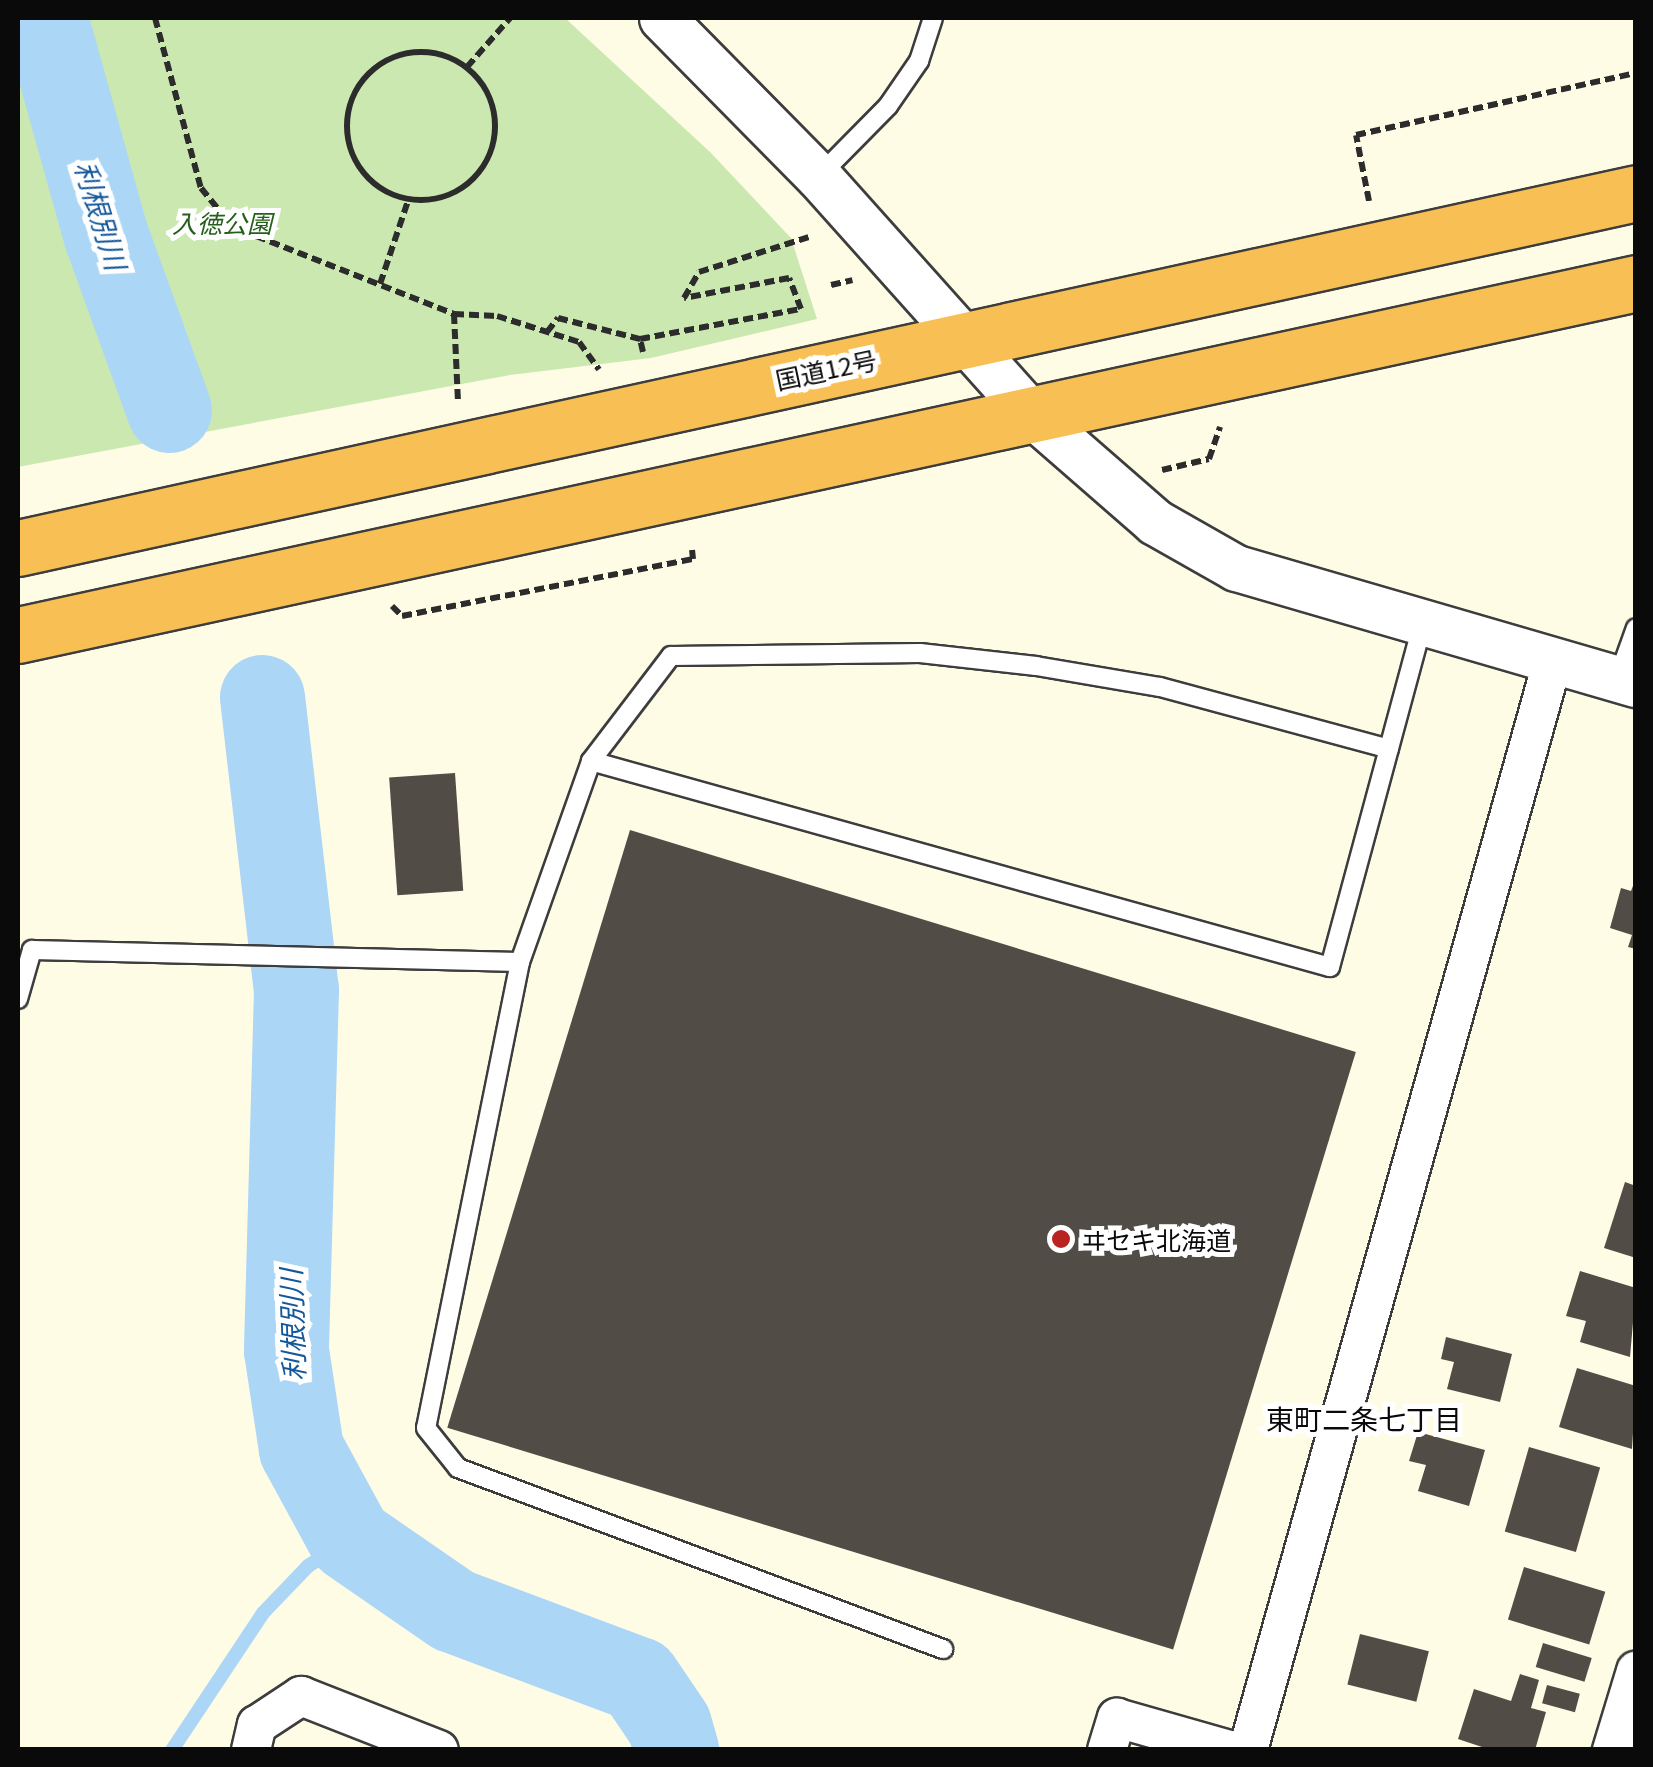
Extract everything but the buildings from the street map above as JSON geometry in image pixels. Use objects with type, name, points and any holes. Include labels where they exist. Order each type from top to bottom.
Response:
[{"type":"highway","name":"国道12号","points":[[18,548],[1379,245],[1636,193]]},
{"type":"highway","points":[[18,635],[1636,283]]},
{"type":"street","points":[[662,18],[819,177],[1029,412],[1156,522],[1236,568],[1627,681]]},
{"type":"street","points":[[1248,1750],[1553,660]]},
{"type":"street","points":[[1612,1750],[1636,1671]]},
{"type":"street","points":[[251,1750],[258,1725],[301,1696],[440,1750]]},
{"type":"street","points":[[1108,1750],[1118,1718],[1229,1750]]},
{"type":"lane","points":[[819,177],[888,106],[920,61],[933,18]]},
{"type":"lane","points":[[591,761],[1330,967],[1422,622]]},
{"type":"lane","points":[[1627,681],[1636,628]]},
{"type":"lane","points":[[943,1649],[458,1468],[426,1428],[520,962],[591,761],[671,656],[920,653],[1036,666],[1160,687],[1389,749]]},
{"type":"lane","points":[[18,999],[32,950],[520,962]]},
{"type":"path","points":[[154,18],[188,156],[201,188],[223,215],[302,256],[454,314],[497,316],[579,342],[602,374]]},
{"type":"path","points":[[467,67],[510,18]]},
{"type":"path","points":[[413,52],[439,54],[467,67],[491,102],[492,148],[465,186],[444,196],[409,198],[377,186],[359,168],[348,144],[353,94],[388,58],[413,52]]},
{"type":"path","points":[[1379,245],[1356,135],[1636,73]]},
{"type":"path","points":[[380,284],[409,198]]},
{"type":"path","points":[[547,332],[558,318],[640,338],[801,310],[789,278],[684,298],[699,272],[809,236]]},
{"type":"path","points":[[454,314],[458,403]]},
{"type":"path","points":[[640,338],[643,352]]},
{"type":"path","points":[[384,598],[402,616],[693,559],[692,550]]},
{"type":"green space","name":"入徳公園","points":[[18,18],[565,18],[710,152],[791,238],[817,319],[651,358],[510,375],[18,467]]},
{"type":"waterway","name":"利根別川","points":[[45,18],[106,236],[169,410]]},
{"type":"waterway","name":"利根別川","points":[[262,697],[296,989],[286,1350],[301,1449],[350,1539],[453,1610],[638,1679],[669,1725],[676,1750]]},
{"type":"waterway","points":[[172,1750],[263,1613],[308,1566],[350,1539]]},
{"type":"place","name":"ヰセキ北海道","points":[[1061,1239]]},
{"type":"district","name":"東町二条七丁目","points":[[1364,1418]]}]
